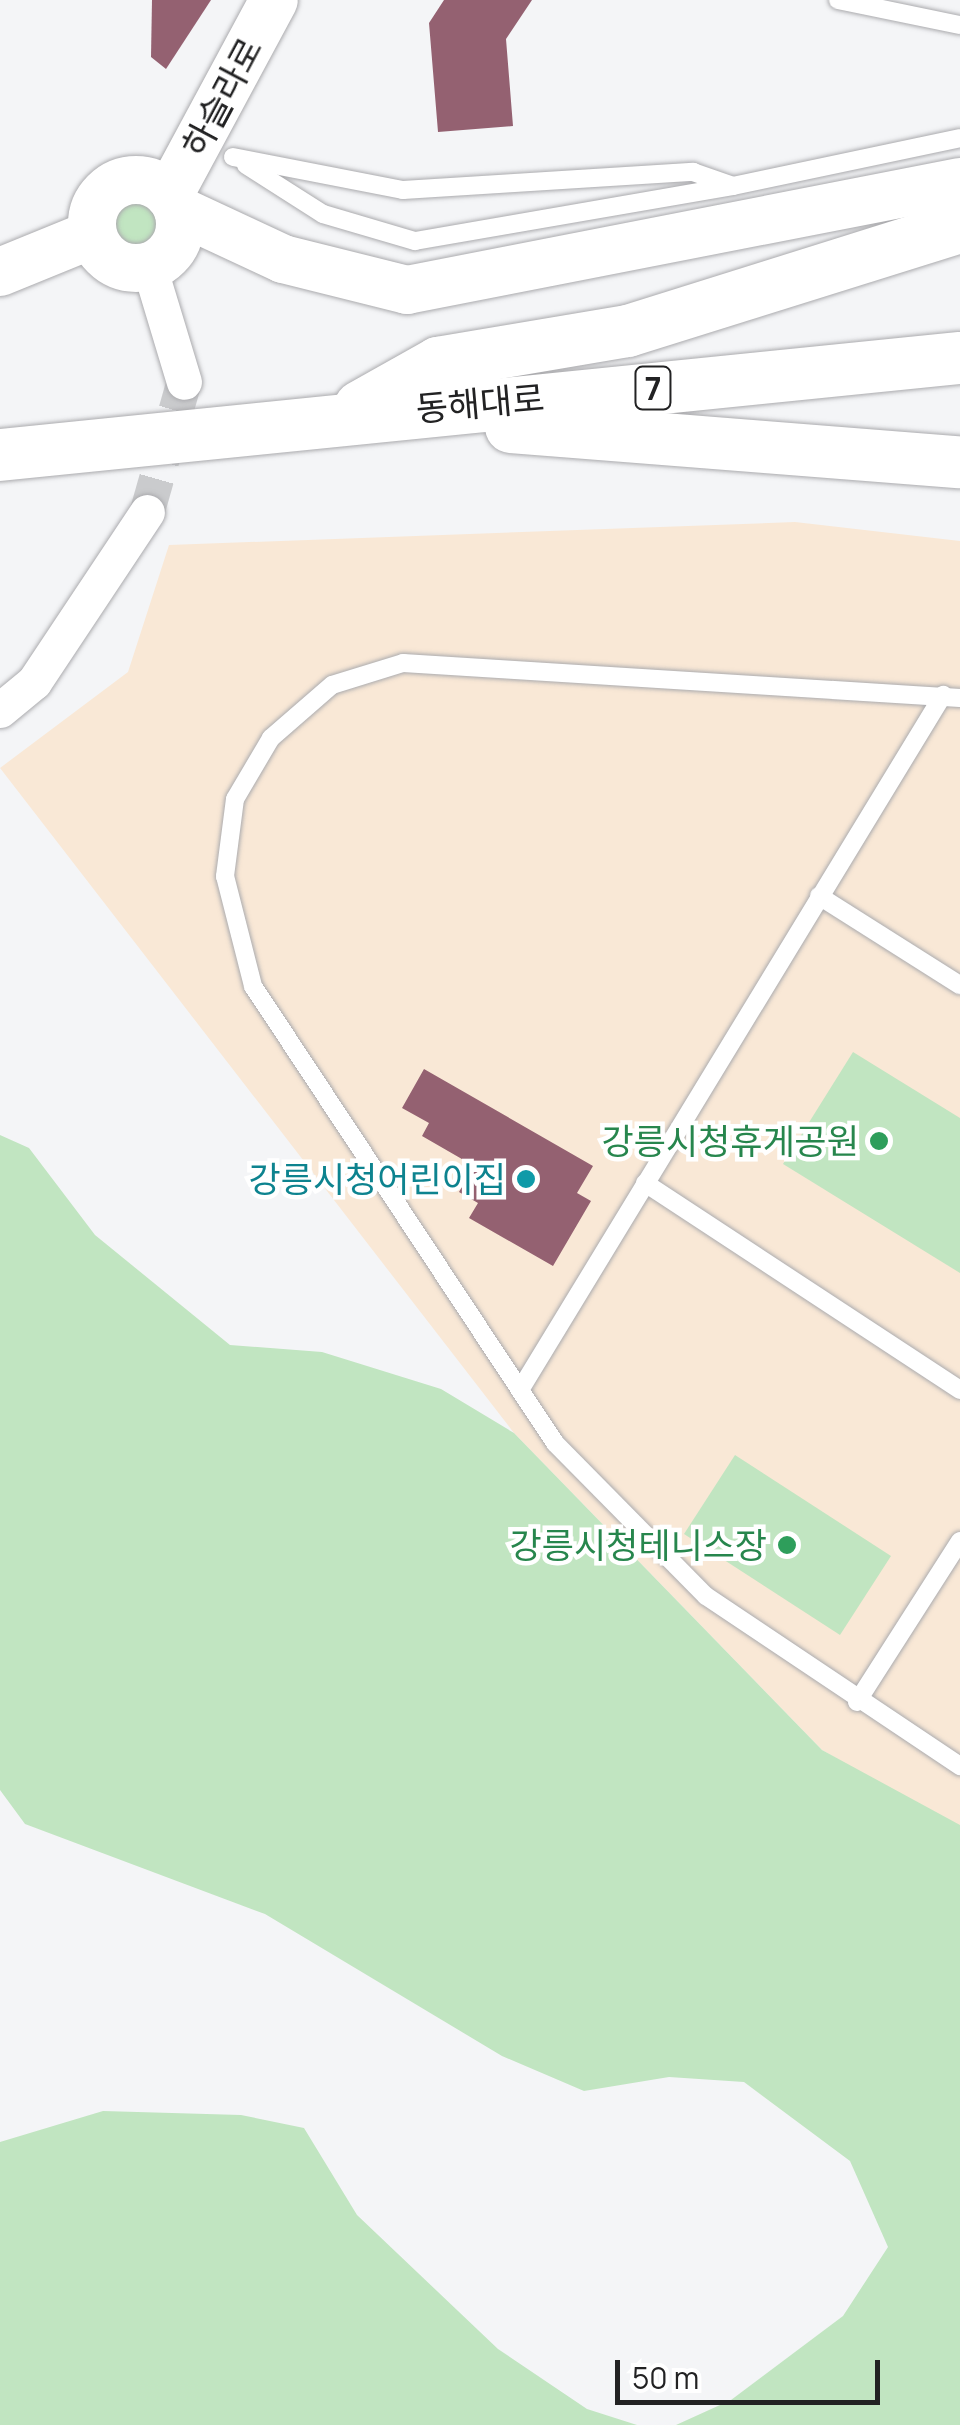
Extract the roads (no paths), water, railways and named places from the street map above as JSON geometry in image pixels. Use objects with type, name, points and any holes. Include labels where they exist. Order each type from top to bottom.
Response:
[{"type":"main road","points":[[345,415],[438,363],[628,330],[960,228]]},
{"type":"main road","name":"동해대로","points":[[0,455],[345,415],[960,358]]},
{"type":"main road","points":[[345,415],[960,462]]},
{"type":"street","name":"하슬라로","points":[[174,202],[218,146],[274,0]]},
{"type":"street","points":[[174,202],[178,238],[149,266],[121,266],[93,234],[95,206],[114,185],[141,180],[174,202],[283,258],[407,290],[960,182]]},
{"type":"street","points":[[0,272],[93,234]]},
{"type":"street","points":[[149,266],[184,382]]},
{"type":"street","points":[[0,710],[34,682],[148,512]]},
{"type":"lane","points":[[838,0],[960,25]]},
{"type":"lane","points":[[218,146],[323,214],[415,241],[733,186],[960,138]]},
{"type":"lane","points":[[218,146],[403,190],[693,172],[733,186]]},
{"type":"lane","points":[[952,696],[403,664],[332,685],[271,738],[235,800],[225,876],[254,986],[520,1390],[648,1543],[706,1596],[857,1702],[960,1766]]},
{"type":"lane","points":[[520,1390],[819,896],[952,696]]},
{"type":"lane","points":[[819,896],[960,986]]},
{"type":"lane","points":[[646,1183],[960,1390]]},
{"type":"lane","points":[[857,1702],[960,1541]]},
{"type":"tunnel","points":[[147,512],[184,382]]},
{"type":"place","name":"강릉시청휴게공원","points":[[879,1141]]},
{"type":"place","name":"강릉시청어린이집","points":[[526,1179]]},
{"type":"place","name":"강릉시청테니스장","points":[[787,1545]]}]
